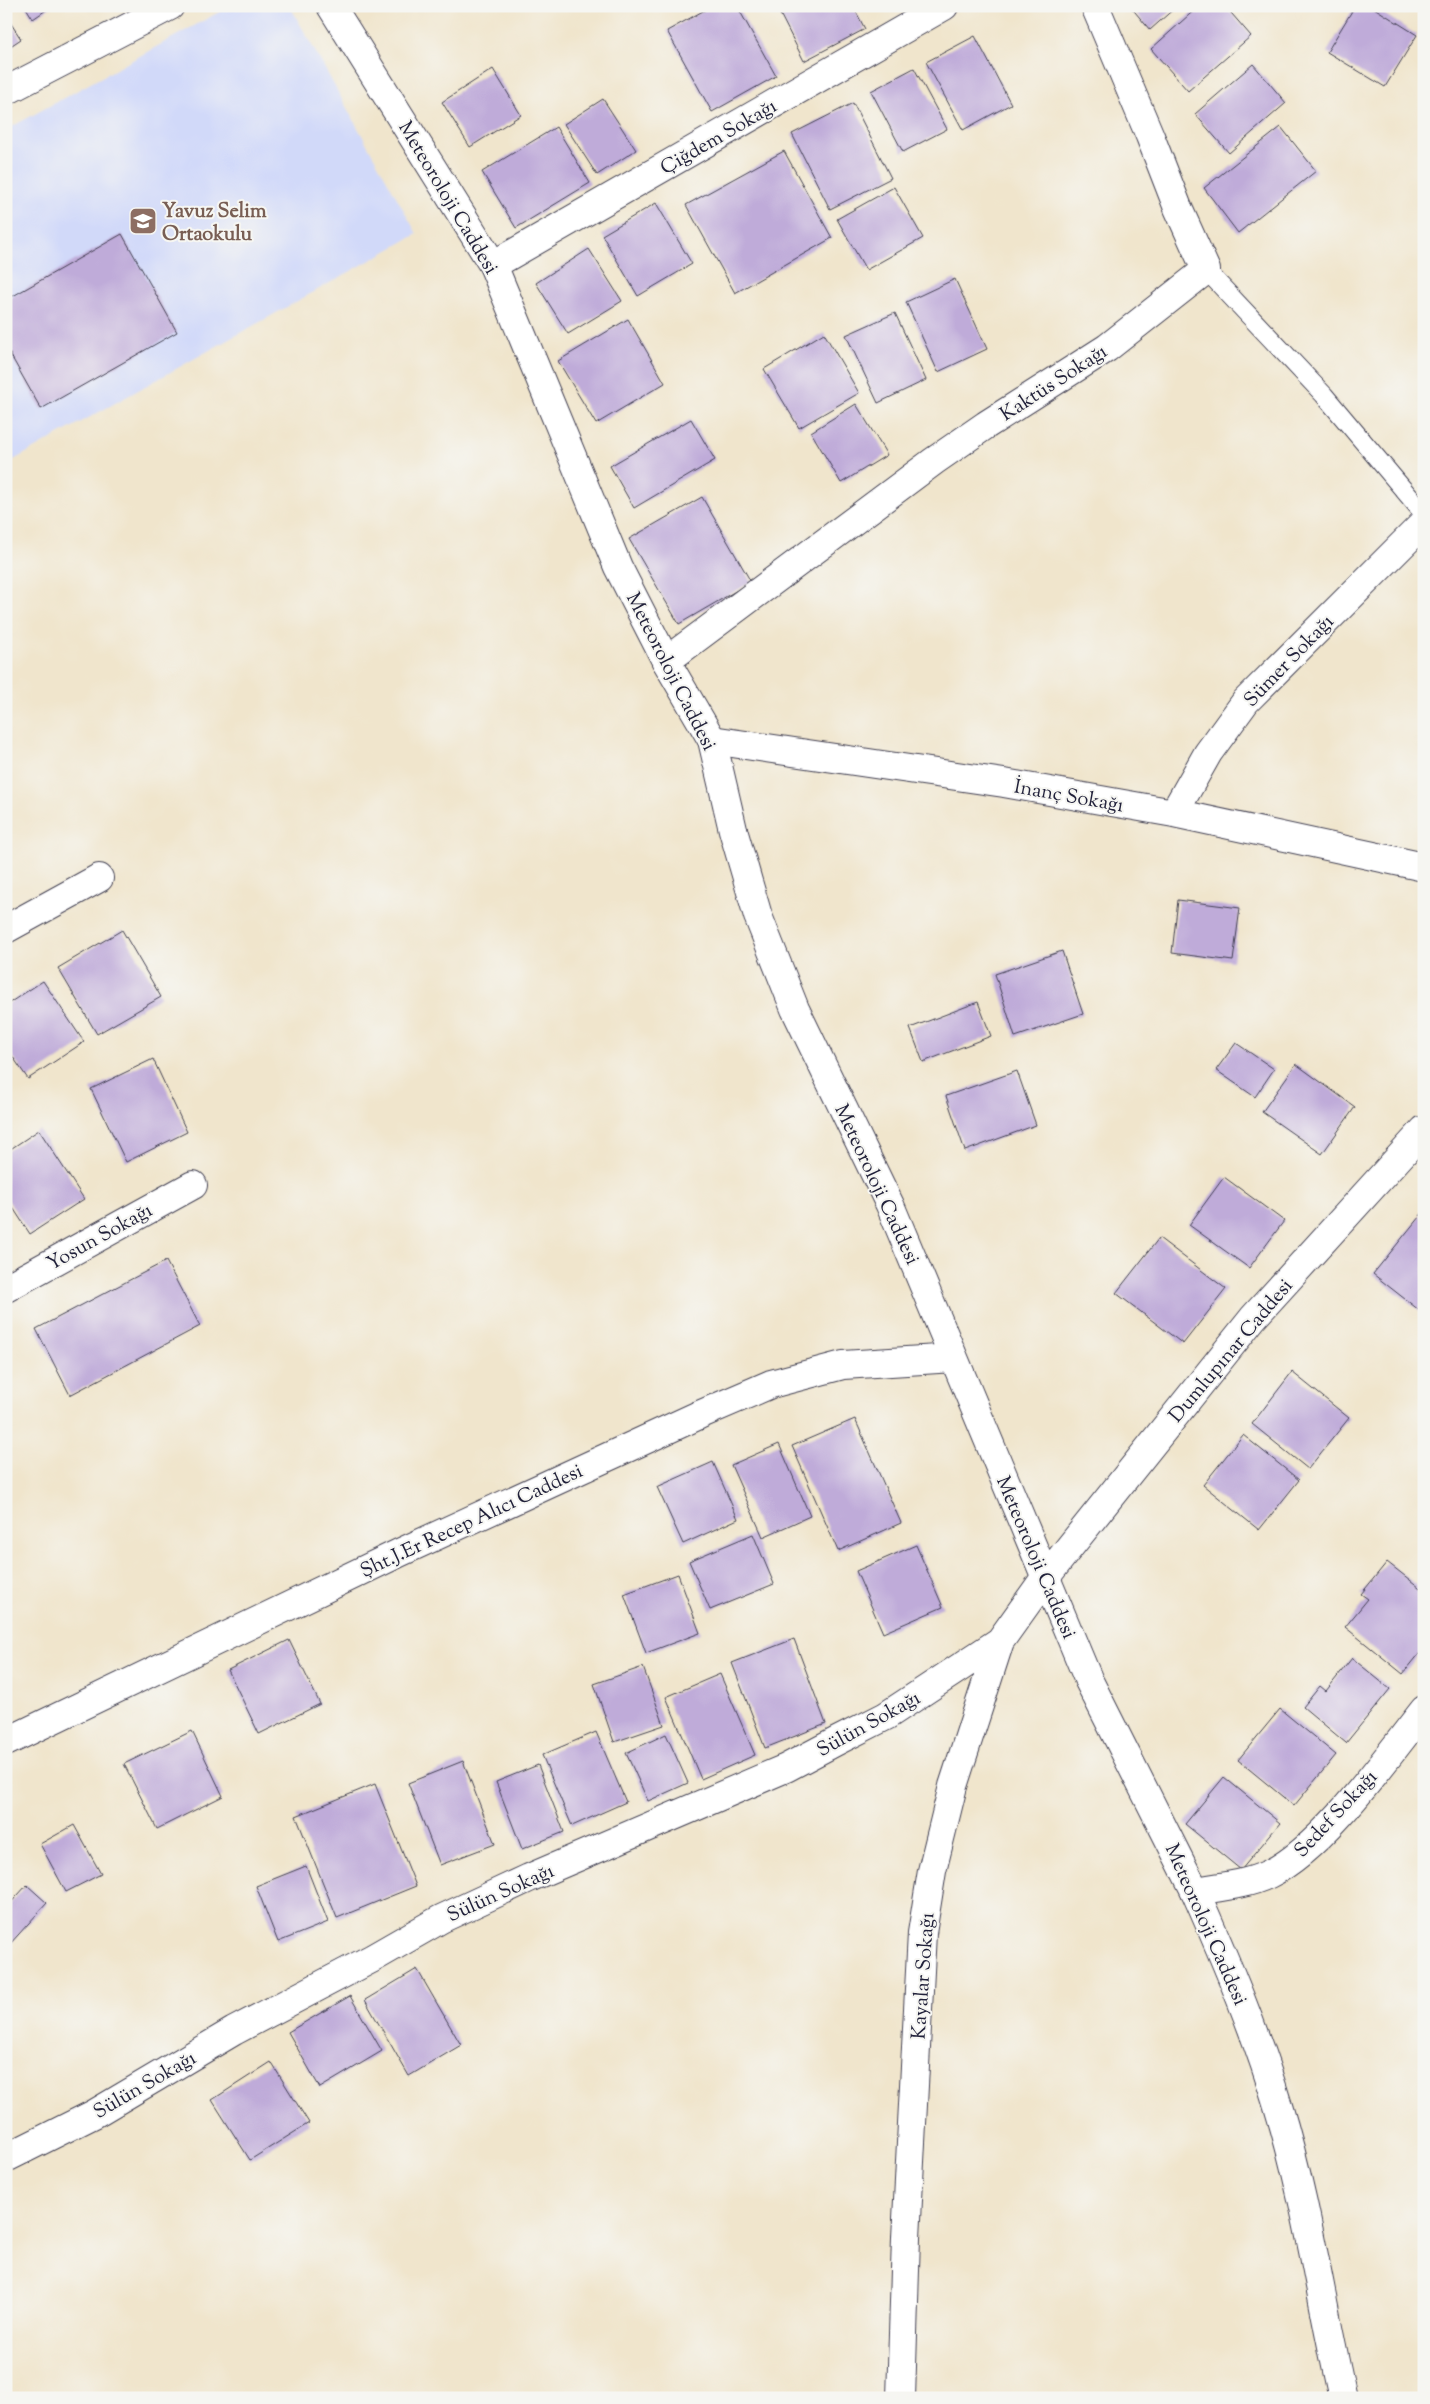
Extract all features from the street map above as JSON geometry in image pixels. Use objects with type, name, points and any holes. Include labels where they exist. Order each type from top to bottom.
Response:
[{"type":"street","points":[[6,91],[170,6]]},
{"type":"street","name":"Meteoroloji Caddesi","points":[[331,6],[493,265],[618,567],[666,661],[712,740],[733,830],[762,924],[795,1009],[890,1205],[1045,1578],[1090,1680],[1195,1891],[1235,1980],[1278,2107],[1298,2187],[1343,2398]]},
{"type":"street","name":"Çiğdem Sokağı","points":[[493,265],[944,6]]},
{"type":"street","points":[[1095,6],[1178,208],[1206,270]]},
{"type":"street","name":"Kaktüs Sokağı","points":[[666,661],[934,461],[986,425],[1107,348],[1206,270]]},
{"type":"street","name":"Sümer Sokağı","points":[[1174,813],[1208,753],[1246,701],[1424,523]]},
{"type":"street","name":"İnanç Sokağı","points":[[712,740],[1004,783],[1174,813],[1424,867]]},
{"type":"street","points":[[6,929],[99,878]]},
{"type":"street","name":"Dumlupınar Caddesi","points":[[1045,1578],[1253,1318],[1424,1130]]},
{"type":"street","name":"Yosun Sokağı","points":[[6,1288],[193,1185]]},
{"type":"street","name":"Şht.J.Er Recep Alıcı Caddesi","points":[[6,1742],[408,1549],[689,1419],[771,1384],[843,1365],[954,1358]]},
{"type":"street","name":"Kayalar Sokağı","points":[[901,2398],[906,2238],[922,1933],[932,1871],[953,1786],[1000,1641],[1045,1578]]},
{"type":"street","name":"Sülün Sokağı","points":[[6,2158],[94,2114],[234,2031],[441,1919],[538,1874],[786,1768],[838,1742],[886,1716],[1000,1641]]},
{"type":"street","name":"Sedef Sokağı","points":[[1195,1891],[1246,1882],[1270,1874],[1293,1858],[1328,1826],[1424,1710]]},
{"type":"lane","points":[[1206,270],[1246,310],[1324,395],[1424,514]]},
{"type":"shaded area","points":[[230,6],[290,6],[417,234],[10,462],[6,456],[6,130]]},
{"type":"building","points":[[25,6],[52,6],[33,19]]},
{"type":"building","points":[[712,6],[737,6],[776,76],[712,112],[667,31]]},
{"type":"building","points":[[776,6],[853,6],[865,29],[804,61]]},
{"type":"building","points":[[1130,6],[1177,6],[1150,30]]},
{"type":"building","points":[[1199,6],[1225,6],[1251,36],[1188,91],[1151,49]]},
{"type":"building","points":[[1355,6],[1371,6],[1417,35],[1385,87],[1327,52]]},
{"type":"building","points":[[6,16],[21,39],[6,49]]},
{"type":"building","points":[[975,36],[1011,104],[963,130],[926,62]]},
{"type":"building","points":[[1253,64],[1286,103],[1229,153],[1195,114]]},
{"type":"building","points":[[914,68],[947,129],[903,152],[871,91]]},
{"type":"building","points":[[493,69],[521,115],[470,147],[442,102]]},
{"type":"building","points":[[603,99],[636,150],[597,175],[564,124]]},
{"type":"building","points":[[853,103],[891,178],[830,209],[792,134]]},
{"type":"building","points":[[556,127],[590,183],[516,228],[482,172]]},
{"type":"building","points":[[1281,127],[1316,171],[1238,233],[1204,188]]},
{"type":"building","points":[[784,151],[832,238],[735,293],[686,205]]},
{"type":"building","points":[[894,187],[923,238],[866,270],[837,219]]},
{"type":"building","points":[[656,203],[692,264],[638,296],[602,235]]},
{"type":"building","points":[[122,234],[177,332],[41,409],[6,347],[6,300]]},
{"type":"building","points":[[589,249],[622,301],[568,334],[536,283]]},
{"type":"building","points":[[955,279],[987,349],[938,372],[906,302]]},
{"type":"building","points":[[895,313],[926,380],[878,403],[846,335]]},
{"type":"building","points":[[628,319],[665,383],[596,424],[558,361]]},
{"type":"building","points":[[824,333],[859,393],[799,428],[764,369]]},
{"type":"building","points":[[856,404],[887,455],[841,483],[811,432]]},
{"type":"building","points":[[691,419],[715,460],[634,508],[610,466]]},
{"type":"building","points":[[702,497],[751,582],[679,624],[629,539]]},
{"type":"building","points":[[1178,900],[1240,908],[1233,961],[1172,953]]},
{"type":"building","points":[[122,930],[161,997],[97,1034],[58,968]]},
{"type":"building","points":[[1062,951],[1083,1014],[1015,1037],[995,974]]},
{"type":"building","points":[[43,981],[84,1042],[28,1079],[6,1047],[6,1005]]},
{"type":"building","points":[[978,1002],[991,1036],[923,1062],[910,1028]]},
{"type":"building","points":[[1236,1043],[1274,1069],[1255,1097],[1216,1070]]},
{"type":"building","points":[[153,1059],[187,1132],[126,1162],[91,1089]]},
{"type":"building","points":[[1296,1064],[1355,1107],[1322,1154],[1262,1112]]},
{"type":"building","points":[[1017,1071],[1036,1125],[965,1151],[946,1096]]},
{"type":"building","points":[[39,1130],[84,1199],[30,1234],[6,1197],[6,1152]]},
{"type":"building","points":[[1224,1177],[1284,1221],[1249,1268],[1189,1225]]},
{"type":"building","points":[[1424,1211],[1424,1314],[1373,1274]]},
{"type":"building","points":[[1159,1238],[1226,1289],[1183,1344],[1116,1293]]},
{"type":"building","points":[[166,1261],[200,1326],[70,1395],[36,1329]]},
{"type":"building","points":[[1292,1372],[1349,1418],[1308,1469],[1252,1424]]},
{"type":"building","points":[[855,1419],[901,1523],[838,1551],[792,1446]]},
{"type":"building","points":[[1243,1435],[1299,1480],[1259,1530],[1203,1485]]},
{"type":"building","points":[[779,1444],[810,1516],[763,1537],[731,1465]]},
{"type":"building","points":[[713,1462],[738,1519],[683,1544],[657,1487]]},
{"type":"building","points":[[753,1534],[774,1584],[710,1610],[689,1561]]},
{"type":"building","points":[[916,1545],[943,1607],[883,1633],[856,1571]]},
{"type":"building","points":[[1387,1562],[1424,1591],[1424,1648],[1403,1674],[1345,1627],[1368,1599],[1361,1594]]},
{"type":"building","points":[[678,1574],[700,1633],[646,1653],[624,1594]]},
{"type":"building","points":[[794,1639],[826,1724],[765,1748],[732,1663]]},
{"type":"building","points":[[289,1640],[320,1704],[259,1734],[228,1670]]},
{"type":"building","points":[[1352,1658],[1390,1689],[1346,1743],[1303,1707],[1320,1686],[1326,1691]]},
{"type":"building","points":[[643,1667],[664,1725],[614,1742],[594,1684]]},
{"type":"building","points":[[720,1674],[755,1755],[701,1779],[666,1697]]},
{"type":"building","points":[[1280,1709],[1336,1755],[1294,1806],[1238,1760]]},
{"type":"building","points":[[192,1731],[223,1796],[157,1829],[124,1764]]},
{"type":"building","points":[[596,1732],[626,1802],[572,1826],[542,1755]]},
{"type":"building","points":[[666,1734],[688,1783],[648,1801],[626,1753]]},
{"type":"building","points":[[463,1761],[495,1844],[440,1865],[408,1783]]},
{"type":"building","points":[[538,1765],[564,1832],[522,1849],[496,1782]]},
{"type":"building","points":[[1224,1777],[1280,1823],[1241,1870],[1185,1824]]},
{"type":"building","points":[[375,1784],[416,1886],[337,1918],[296,1816]]},
{"type":"building","points":[[74,1825],[101,1874],[66,1892],[40,1844]]},
{"type":"building","points":[[306,1866],[328,1922],[278,1942],[256,1886]]},
{"type":"building","points":[[27,1885],[47,1903],[9,1945],[6,1942],[6,1908]]},
{"type":"building","points":[[417,1969],[461,2045],[409,2076],[365,2000]]},
{"type":"building","points":[[350,1996],[382,2051],[320,2088],[288,2032]]},
{"type":"building","points":[[271,2062],[309,2123],[250,2160],[212,2100]]},
{"type":"place","name":"Yavuz Selim Ortaokulu","points":[[143,221]]}]
